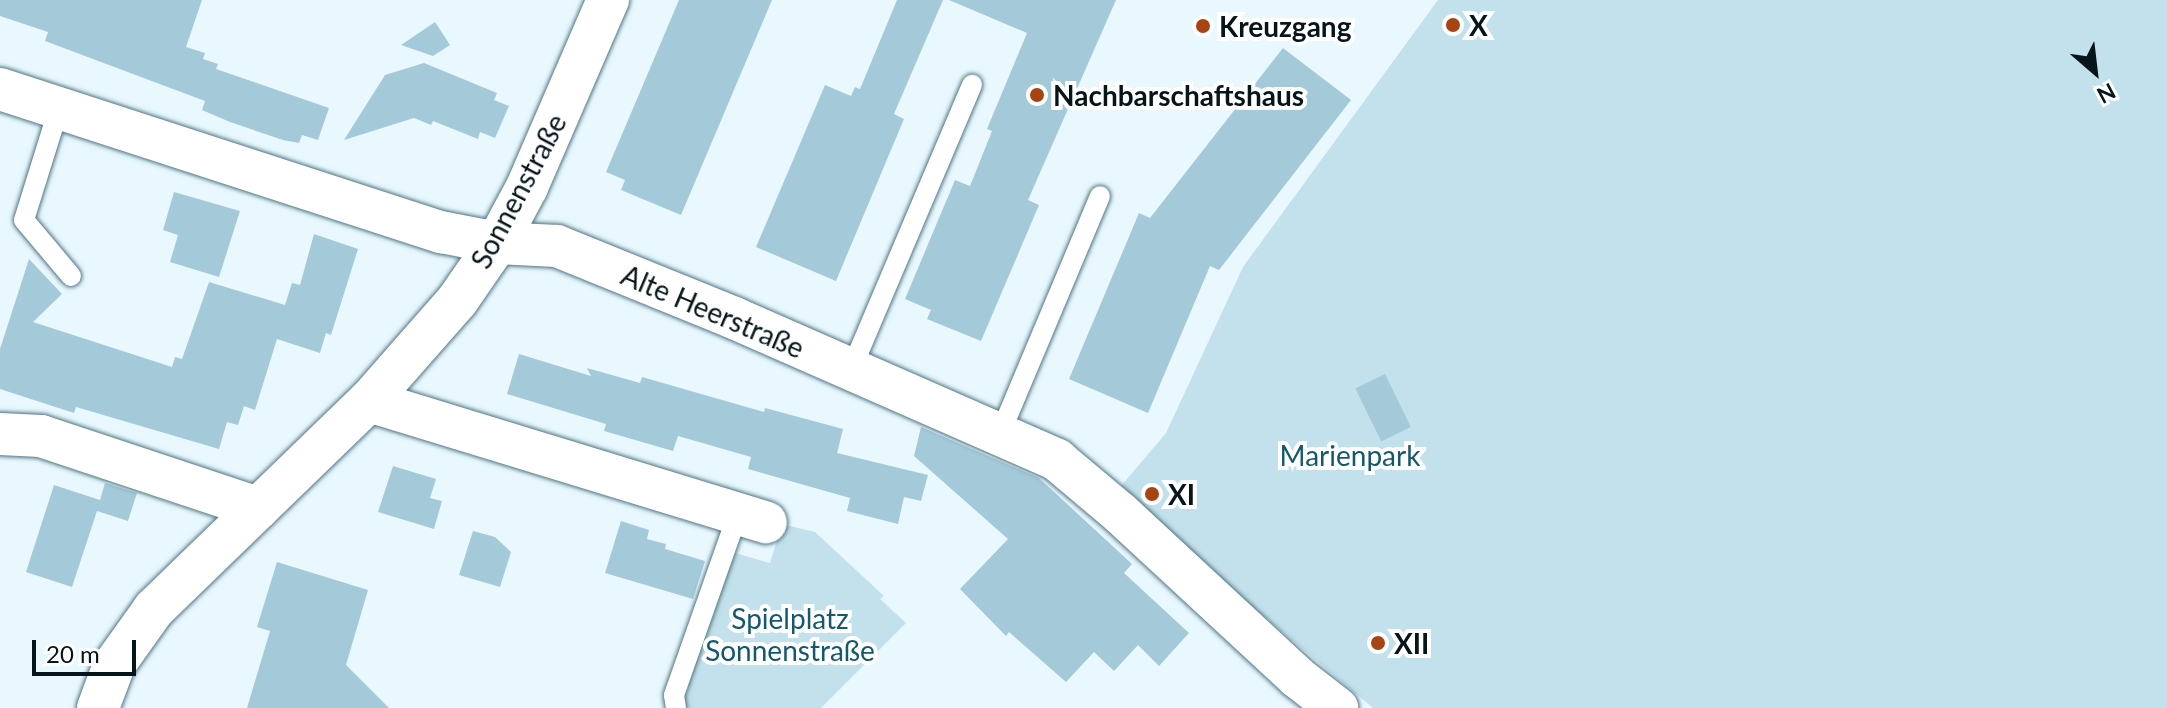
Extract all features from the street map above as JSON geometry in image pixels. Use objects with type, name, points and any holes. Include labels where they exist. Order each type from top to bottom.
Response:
[{"type":"street","name":"Sonnenstraße","points":[[98,708],[114,665],[130,638],[154,609],[369,401],[457,301],[497,243],[544,151],[608,0]]},
{"type":"street","name":"Alte Heerstraße","points":[[0,89],[441,232],[497,243],[557,246],[1057,460],[1297,677],[1337,708]]},
{"type":"street","points":[[369,401],[752,517]]},
{"type":"street","points":[[0,434],[41,436],[258,508]]},
{"type":"lane","points":[[851,370],[972,85]]},
{"type":"lane","points":[[65,108],[53,127],[24,220],[71,276]]},
{"type":"lane","points":[[1000,434],[1100,196]]},
{"type":"lane","points":[[676,708],[674,695],[752,517]]},
{"type":"green space","name":"Marienpark","points":[[1438,0],[2167,0],[2167,708],[1373,708],[1116,492],[1166,433],[1243,267]]},
{"type":"green space","name":"Spielplatz Sonnenstraße","points":[[782,524],[815,532],[884,596],[880,599],[906,623],[821,708],[682,708],[728,551],[770,563]]},
{"type":"building","points":[[0,0],[202,0],[186,47],[205,53],[203,59],[218,64],[216,69],[329,108],[318,140],[302,135],[299,143],[283,140],[230,122],[202,110],[205,101],[45,41],[48,32],[0,16]]},
{"type":"building","points":[[679,0],[772,0],[681,215],[621,190],[625,180],[606,172]]},
{"type":"building","points":[[897,0],[943,0],[894,114],[904,119],[836,281],[756,247],[825,85],[851,96],[855,87],[860,89]]},
{"type":"building","points":[[949,0],[1116,0],[1028,200],[1039,205],[981,341],[927,319],[931,310],[905,299],[955,180],[970,186],[992,131],[987,129],[1027,33]]},
{"type":"building","points":[[435,22],[450,45],[433,56],[401,45]]},
{"type":"building","points":[[1283,48],[1351,100],[1219,270],[1210,266],[1148,413],[1069,379],[1139,213],[1150,218]]},
{"type":"building","points":[[424,63],[497,93],[494,100],[509,106],[495,138],[480,132],[478,139],[433,121],[431,125],[414,118],[344,140],[385,75]]},
{"type":"building","points":[[174,192],[240,211],[219,277],[170,262],[178,235],[163,230]]},
{"type":"building","points":[[314,234],[358,249],[331,335],[326,333],[320,353],[277,339],[255,410],[244,406],[238,425],[227,422],[219,449],[76,407],[74,413],[0,389],[0,349],[29,259],[62,294],[33,322],[172,367],[175,357],[182,359],[209,282],[285,305],[292,283],[300,285]]},
{"type":"building","points":[[519,354],[591,376],[587,368],[640,383],[642,377],[764,412],[765,408],[843,429],[837,453],[928,475],[921,501],[904,497],[898,524],[847,511],[850,498],[748,469],[751,457],[678,436],[673,451],[604,431],[606,424],[507,394]]},
{"type":"building","points":[[1385,374],[1411,427],[1381,441],[1355,388]]},
{"type":"building","points":[[921,427],[1039,478],[1132,564],[1124,573],[1189,633],[1159,666],[1138,645],[1114,671],[1094,652],[1066,682],[1009,632],[1006,636],[960,589],[1008,539],[914,456]]},
{"type":"building","points":[[393,466],[436,479],[430,498],[442,501],[434,529],[378,512]]},
{"type":"building","points":[[105,483],[137,493],[128,521],[97,511],[72,587],[26,572],[54,485],[100,500]]},
{"type":"building","points":[[621,521],[649,530],[647,539],[666,544],[665,549],[705,561],[693,599],[605,573]]},
{"type":"building","points":[[473,531],[495,537],[511,552],[500,587],[459,575]]},
{"type":"building","points":[[277,562],[368,590],[346,665],[389,708],[247,708],[270,631],[257,627]]},
{"type":"place","name":"X","points":[[1453,25]]},
{"type":"place","name":"Kreuzgang","points":[[1203,26]]},
{"type":"place","name":"Nachbarschaftshaus","points":[[1037,95]]},
{"type":"place","name":"XI","points":[[1152,494]]},
{"type":"place","name":"XII","points":[[1378,643]]}]
